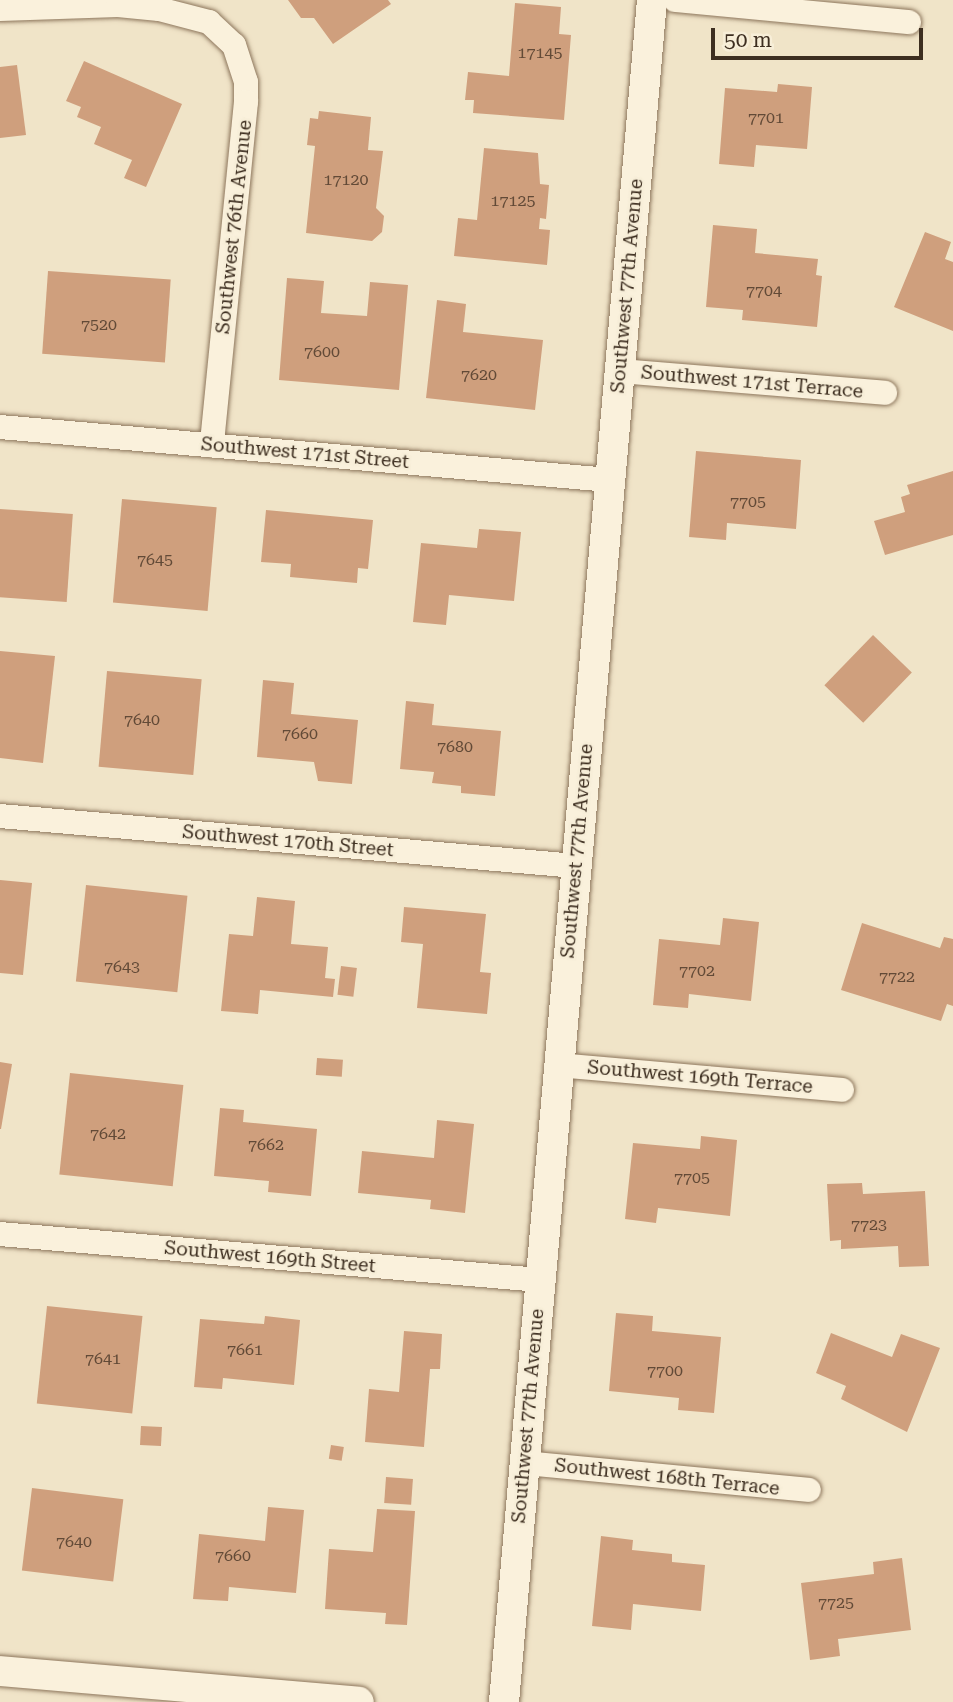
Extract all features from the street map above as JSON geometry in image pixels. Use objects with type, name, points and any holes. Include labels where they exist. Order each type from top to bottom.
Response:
[{"type":"street","name":"Southwest 77th Avenue","points":[[504,1702],[652,0]]},
{"type":"street","points":[[675,0],[909,22]]},
{"type":"street","name":"Southwest 76th Avenue","points":[[0,9],[118,5],[159,9],[209,22],[234,45],[246,92],[212,445]]},
{"type":"street","name":"Southwest 171st Terrace","points":[[620,370],[885,393]]},
{"type":"street","name":"Southwest 171st Street","points":[[0,427],[609,480]]},
{"type":"street","name":"Southwest 170th Street","points":[[0,816],[576,866]]},
{"type":"street","name":"Southwest 169th Terrace","points":[[558,1065],[842,1090]]},
{"type":"street","name":"Southwest 169th Street","points":[[0,1234],[540,1280]]},
{"type":"street","name":"Southwest 168th Terrace","points":[[525,1463],[809,1490]]},
{"type":"street","points":[[0,1671],[359,1702]]},
{"type":"building","points":[[288,0],[388,0],[391,4],[333,44],[314,18],[301,18]]},
{"type":"building","points":[[515,3],[561,7],[559,34],[571,35],[564,120],[473,113],[474,100],[465,100],[468,72],[509,76]]},
{"type":"building","points":[[84,61],[182,104],[146,187],[124,178],[132,160],[94,144],[101,127],[77,117],[81,107],[66,101]]},
{"type":"building","points":[[17,65],[26,135],[0,138],[0,67]]},
{"type":"building","points":[[778,84],[812,87],[807,149],[756,145],[754,167],[719,164],[725,88],[777,92]]},
{"type":"building","points":[[319,111],[371,117],[368,150],[383,151],[376,208],[384,216],[382,232],[372,241],[306,233],[315,146],[307,145],[310,118],[318,119]]},
{"type":"building","points":[[484,148],[538,153],[540,184],[549,185],[546,219],[540,218],[539,229],[550,230],[547,265],[454,256],[458,218],[477,220]]},
{"type":"building","points":[[713,225],[757,229],[755,253],[818,259],[816,275],[822,276],[817,327],[742,320],[743,310],[706,307]]},
{"type":"building","points":[[925,232],[951,242],[945,259],[953,262],[953,331],[894,307]]},
{"type":"building","points":[[48,271],[171,280],[165,362],[42,354]]},
{"type":"building","points":[[287,278],[324,281],[321,313],[367,316],[370,282],[408,285],[399,390],[279,380]]},
{"type":"building","points":[[437,300],[466,304],[463,332],[543,340],[535,410],[426,398]]},
{"type":"building","points":[[696,451],[801,460],[796,529],[727,523],[726,540],[689,537]]},
{"type":"building","points":[[953,471],[953,535],[885,555],[874,521],[905,512],[901,497],[910,494],[907,485]]},
{"type":"building","points":[[122,499],[217,507],[208,611],[113,603]]},
{"type":"building","points":[[0,509],[73,514],[67,602],[0,597]]},
{"type":"building","points":[[266,510],[373,520],[368,569],[358,568],[357,583],[290,577],[291,564],[261,562]]},
{"type":"building","points":[[479,529],[521,532],[514,601],[449,595],[446,625],[413,622],[421,543],[477,548]]},
{"type":"building","points":[[873,635],[912,673],[863,723],[824,685]]},
{"type":"building","points":[[0,651],[55,656],[43,763],[0,758]]},
{"type":"building","points":[[107,671],[202,679],[193,775],[99,767]]},
{"type":"building","points":[[263,680],[294,683],[291,714],[358,720],[352,784],[318,781],[314,762],[257,757]]},
{"type":"building","points":[[406,701],[434,704],[432,725],[501,731],[495,796],[461,793],[461,786],[432,783],[434,772],[400,769]]},
{"type":"building","points":[[0,880],[32,883],[23,975],[0,973]]},
{"type":"building","points":[[86,885],[187,896],[177,992],[76,981]]},
{"type":"building","points":[[257,897],[295,901],[291,944],[328,947],[325,978],[335,979],[333,997],[260,990],[258,1014],[221,1011],[229,934],[253,936]]},
{"type":"building","points":[[404,907],[486,914],[480,972],[491,973],[487,1014],[417,1008],[423,944],[401,942]]},
{"type":"building","points":[[723,918],[759,922],[751,1001],[689,994],[688,1008],[653,1005],[659,939],[720,945]]},
{"type":"building","points":[[862,923],[940,948],[944,937],[953,939],[953,1006],[947,1004],[941,1021],[841,990]]},
{"type":"building","points":[[341,966],[357,968],[353,997],[337,995]]},
{"type":"building","points":[[317,1058],[343,1060],[342,1077],[316,1075]]},
{"type":"building","points":[[0,1062],[12,1064],[1,1129],[0,1129]]},
{"type":"building","points":[[70,1073],[183,1085],[173,1186],[59,1174]]},
{"type":"building","points":[[220,1108],[244,1110],[243,1122],[317,1129],[311,1196],[268,1192],[269,1181],[214,1176]]},
{"type":"building","points":[[437,1120],[474,1124],[465,1213],[430,1209],[431,1200],[358,1193],[362,1151],[434,1158]]},
{"type":"building","points":[[701,1136],[737,1140],[730,1216],[658,1208],[656,1223],[625,1219],[633,1143],[700,1149]]},
{"type":"building","points":[[862,1183],[863,1194],[925,1191],[929,1266],[899,1267],[898,1246],[841,1249],[841,1240],[830,1241],[827,1184]]},
{"type":"building","points":[[47,1306],[142,1316],[132,1413],[37,1403]]},
{"type":"building","points":[[616,1313],[653,1316],[652,1331],[721,1337],[714,1413],[678,1410],[679,1398],[609,1391]]},
{"type":"building","points":[[265,1316],[300,1320],[294,1385],[223,1378],[222,1389],[194,1387],[200,1319],[264,1324]]},
{"type":"building","points":[[404,1331],[442,1334],[440,1369],[430,1369],[424,1447],[365,1442],[369,1389],[399,1392]]},
{"type":"building","points":[[831,1333],[892,1357],[901,1334],[940,1348],[907,1432],[841,1399],[846,1386],[816,1373]]},
{"type":"building","points":[[141,1426],[162,1427],[161,1446],[140,1445]]},
{"type":"building","points":[[331,1445],[344,1447],[342,1461],[329,1459]]},
{"type":"building","points":[[386,1477],[413,1479],[411,1505],[384,1503]]},
{"type":"building","points":[[32,1488],[123,1499],[113,1582],[22,1570]]},
{"type":"building","points":[[268,1507],[304,1510],[296,1593],[229,1587],[228,1601],[193,1599],[199,1534],[265,1541]]},
{"type":"building","points":[[377,1509],[415,1511],[407,1625],[385,1624],[386,1613],[325,1609],[329,1549],[373,1552]]},
{"type":"building","points":[[601,1536],[633,1540],[632,1550],[672,1554],[672,1562],[705,1565],[701,1611],[633,1604],[631,1630],[592,1626]]},
{"type":"building","points":[[902,1558],[911,1630],[838,1639],[840,1656],[810,1660],[801,1583],[874,1574],[873,1562]]}]
